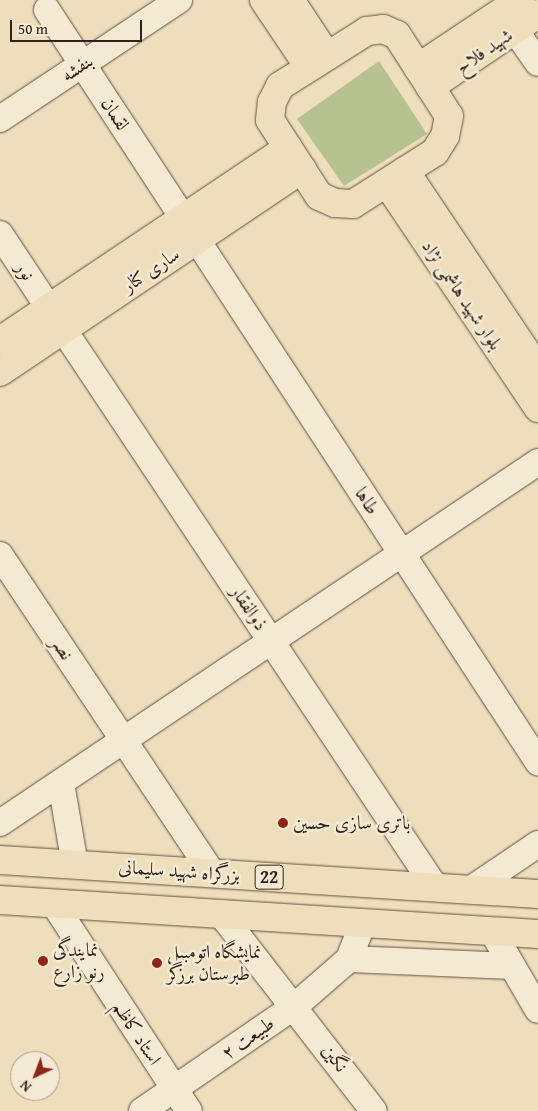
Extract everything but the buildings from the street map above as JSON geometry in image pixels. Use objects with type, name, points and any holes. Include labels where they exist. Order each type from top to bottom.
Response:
[{"type":"main road","points":[[264,0],[318,62]]},
{"type":"main road","points":[[290,0],[318,62]]},
{"type":"main road","name":"شهید فلاح","points":[[424,78],[509,10],[538,14]]},
{"type":"main road","points":[[367,30],[382,30],[397,35],[424,78],[449,116],[445,136],[435,152],[353,204],[335,203],[319,196],[270,120],[272,102],[280,86],[367,30]]},
{"type":"main road","name":"ساری کنار","points":[[0,372],[56,319],[295,158]]},
{"type":"main road","name":"بلوار شهید هاشمی نژاد","points":[[396,177],[538,370]]},
{"type":"main road","name":"بلوار شهید هاشمی نژاد","points":[[396,177],[538,408]]},
{"type":"main road","name":"ساری کنار","points":[[0,341],[56,319]]},
{"type":"main road","name":"بزرگراه شهید سلیمانی","points":[[1,859],[538,894]]},
{"type":"main road","name":"22","points":[[0,900],[538,934]]},
{"type":"street","name":"بنفشه","points":[[0,119],[168,3]]},
{"type":"street","name":"لقمان","points":[[47,10],[190,229]]},
{"type":"street","points":[[509,10],[538,63]]},
{"type":"street","name":"طاها","points":[[190,229],[538,762]]},
{"type":"street","name":"نور","points":[[0,234],[56,319]]},
{"type":"street","name":"ذوالفقار","points":[[56,319],[435,887]]},
{"type":"street","points":[[0,823],[538,462]]},
{"type":"street","name":"نصر","points":[[0,555],[212,873]]},
{"type":"street","points":[[61,783],[75,865]]},
{"type":"street","points":[[470,890],[538,844]]},
{"type":"street","name":"استاد کاظم","points":[[54,904],[189,1111]]},
{"type":"street","name":"نگین","points":[[221,914],[295,1006],[374,1111]]},
{"type":"street","points":[[363,923],[349,959],[511,966]]},
{"type":"street","points":[[492,931],[538,1010]]},
{"type":"street","name":"طبیعت ۲","points":[[142,1111],[295,1006],[349,959]]},
{"type":"green space","points":[[379,61],[427,134],[344,186],[297,119]]},
{"type":"place","name":"باتری سازی حسین","points":[[283,823]]},
{"type":"place","name":"نمایندگی رنو زارع","points":[[43,961]]},
{"type":"place","name":"نمایشگاه اتومبیل طبرستان برزگر","points":[[157,963]]}]
